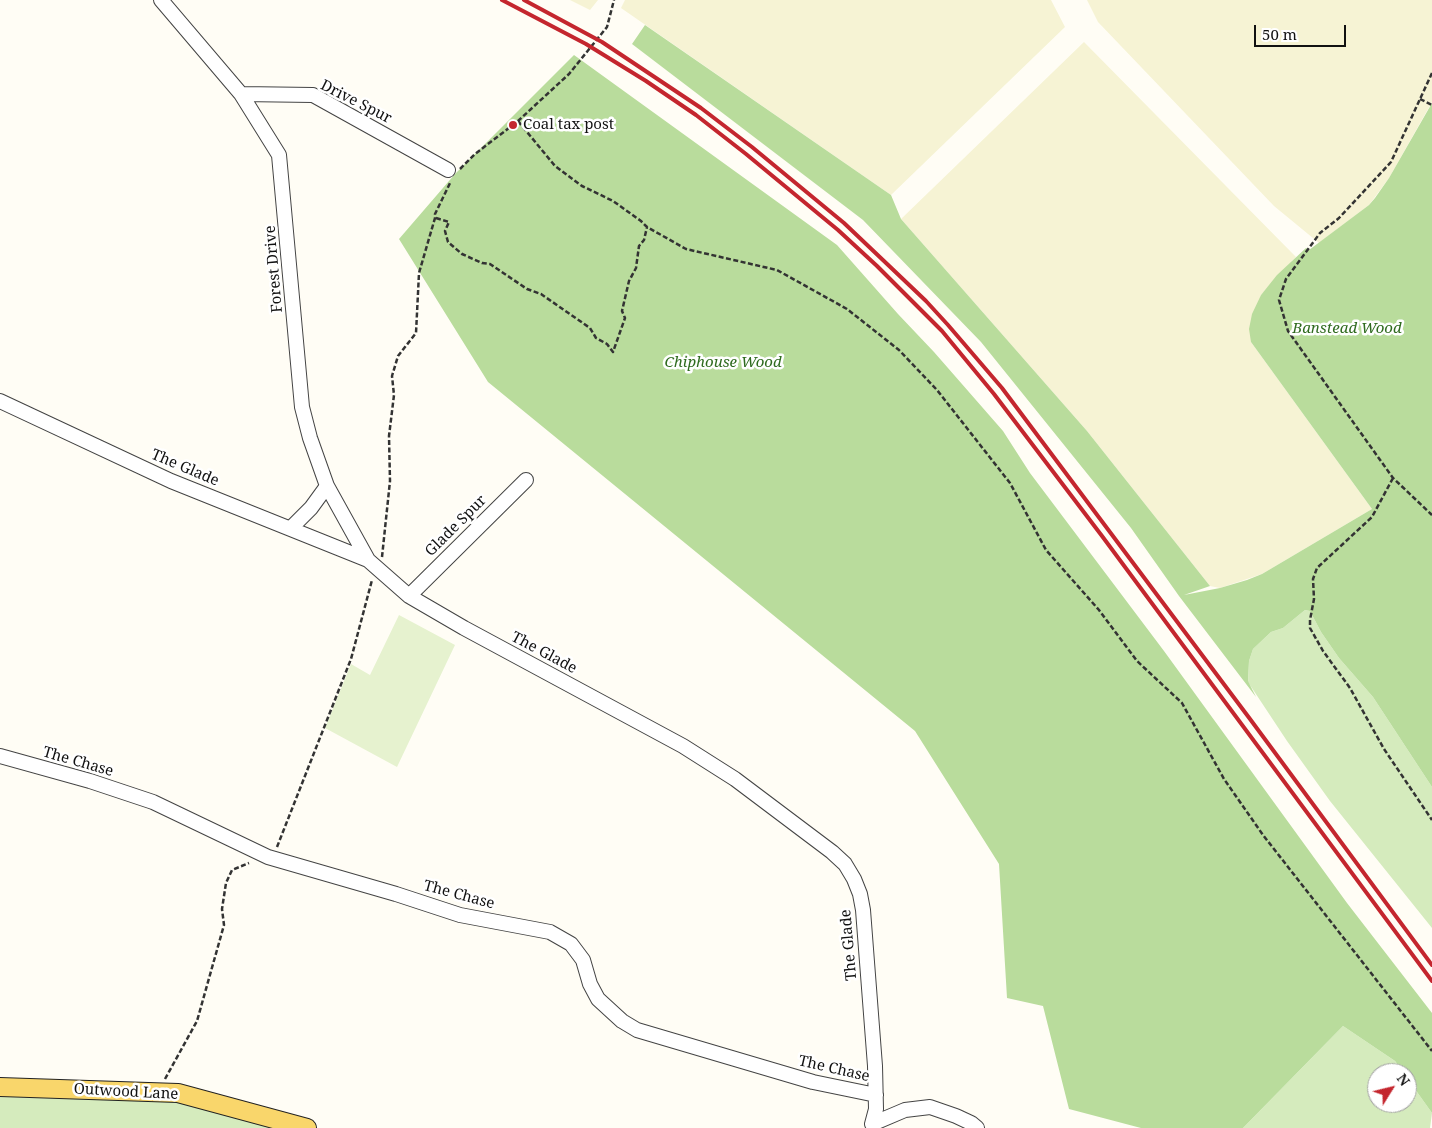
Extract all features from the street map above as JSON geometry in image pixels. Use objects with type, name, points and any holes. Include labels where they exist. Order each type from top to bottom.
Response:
[{"type":"main road","name":"Outwood Lane","points":[[0,1087],[178,1093],[307,1128]]},
{"type":"street","name":"Forest Drive","points":[[161,0],[241,94],[280,154],[302,407],[310,438],[327,486],[372,564]]},
{"type":"street","name":"Drive Spur","points":[[241,94],[314,95],[452,175]]},
{"type":"street","name":"The Glade","points":[[0,401],[171,481],[291,528],[372,564],[409,596],[464,628],[683,746],[735,779],[832,852],[845,864],[854,879],[860,894],[863,910],[876,1095],[876,1109],[868,1126]]},
{"type":"street","name":"Glade Spur","points":[[409,596],[526,480]]},
{"type":"street","points":[[291,528],[311,508],[327,486]]},
{"type":"street","name":"The Chase","points":[[0,756],[153,802],[268,857],[396,894],[460,915],[550,932],[571,944],[583,960],[590,984],[598,999],[622,1021],[637,1030],[813,1082],[876,1095]]},
{"type":"street","points":[[868,1126],[905,1110],[930,1107],[956,1116],[977,1128]]},
{"type":"path","points":[[158,1093],[197,1022],[224,925],[222,909],[226,883],[232,870],[241,865],[268,857],[276,850],[351,659],[372,564],[382,559],[390,481],[389,436],[394,395],[392,376],[398,356],[416,333],[419,273],[439,203],[452,175],[475,154],[518,121],[569,74],[607,27],[614,0]]},
{"type":"path","points":[[1432,73],[1391,162],[1339,218],[1320,233],[1286,279],[1279,300],[1288,331],[1394,478],[1432,515]]},
{"type":"path","points":[[1420,99],[1432,105]]},
{"type":"path","points":[[518,121],[555,166],[582,186],[613,201],[647,227],[686,249],[777,270],[846,309],[899,350],[937,390],[1010,483],[1046,550],[1099,610],[1137,661],[1182,703],[1224,778],[1263,835],[1432,1052]]},
{"type":"path","points":[[435,218],[449,222],[444,231],[448,242],[462,254],[482,263],[490,264],[527,289],[541,294],[590,328],[596,338],[607,344],[613,352],[624,318],[622,311],[629,281],[636,268],[639,246],[644,240],[647,227]]},
{"type":"path","points":[[1394,478],[1372,517],[1317,568],[1314,579],[1314,600],[1310,628],[1322,651],[1350,688],[1384,749],[1432,820]]},
{"type":"shaded area","points":[[570,0],[598,0],[590,10]]},
{"type":"shaded area","points":[[625,0],[1051,0],[1065,27],[891,195],[621,8]]},
{"type":"shaded area","points":[[1087,0],[1432,0],[1432,102],[1389,178],[1369,205],[1319,243],[1274,206],[1098,22]]},
{"type":"shaded area","points":[[1084,42],[1296,257],[1261,295],[1251,342],[1372,509],[1262,574],[1220,588],[1210,586],[1087,431],[901,219]]},
{"type":"green space","name":"Banstead Wood","points":[[645,25],[891,195],[901,219],[1087,431],[1210,586],[1184,595],[1220,588],[1262,574],[1372,509],[1251,342],[1249,329],[1252,314],[1261,295],[1277,275],[1306,248],[1309,250],[1369,205],[1375,198],[1389,178],[1432,103],[1432,787],[1373,697],[1339,658],[1321,632],[1310,611],[1305,610],[1283,628],[1271,632],[1253,649],[1249,661],[1248,681],[1256,697],[1179,596],[1131,528],[981,342],[863,220],[632,44]]},
{"type":"green space","name":"Chiphouse Wood","points":[[574,55],[837,245],[1003,431],[1030,473],[1164,651],[1347,903],[1432,1013],[1432,1113],[1417,1092],[1417,1063],[1396,1063],[1343,1026],[1243,1128],[1141,1128],[1069,1109],[1043,1006],[1007,998],[999,864],[915,731],[488,382],[399,239],[455,174]]},
{"type":"green space","points":[[1305,610],[1310,611],[1321,632],[1339,658],[1373,697],[1432,787],[1432,928],[1330,801],[1248,682],[1249,661],[1253,649],[1271,632],[1283,628]]},
{"type":"green space","points":[[399,615],[455,645],[397,767],[325,728],[351,664],[370,675]]},
{"type":"green space","points":[[1343,1026],[1396,1063],[1367,1063],[1367,1113],[1417,1113],[1417,1092],[1432,1113],[1430,1128],[1243,1128]]},
{"type":"green space","points":[[0,1087],[158,1093],[285,1128],[0,1128]]},
{"type":"railway","points":[[502,0],[586,44],[696,115],[838,230],[942,331],[994,394],[1102,536],[1432,981]]},
{"type":"railway","points":[[524,0],[602,42],[701,108],[752,147],[844,223],[926,301],[1002,388],[1432,965]]},
{"type":"place","name":"Coal tax post","points":[[513,125]]}]
